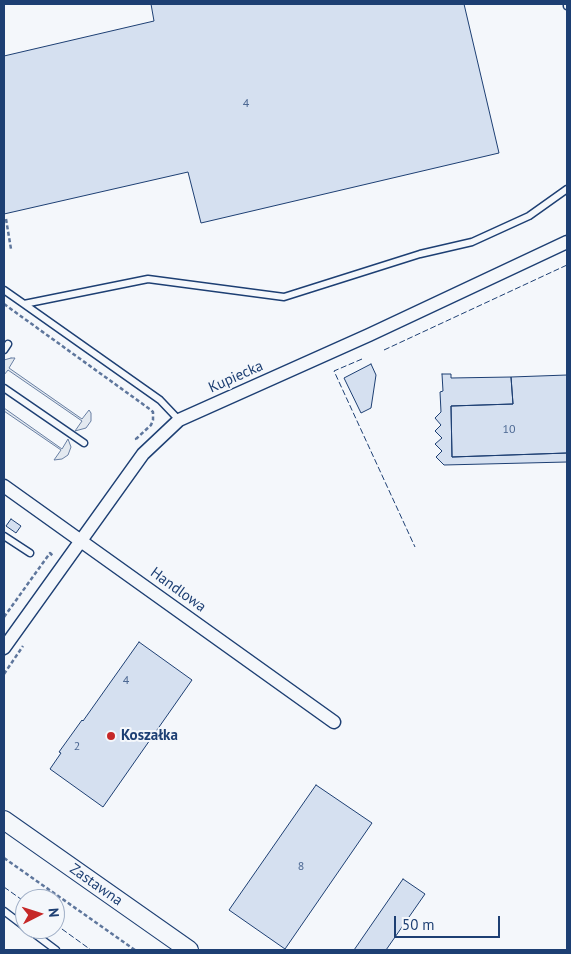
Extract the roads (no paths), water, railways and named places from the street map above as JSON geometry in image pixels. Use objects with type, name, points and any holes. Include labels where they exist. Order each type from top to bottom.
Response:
[{"type":"main road","name":"Zastawna","points":[[4,820],[189,950]]},
{"type":"street","name":"Kupiecka","points":[[4,648],[147,449],[179,420],[369,335],[567,242]]},
{"type":"street","name":"Handlowa","points":[[4,486],[334,722]]},
{"type":"lane","points":[[24,304],[148,279],[284,297],[420,254],[472,242],[530,216],[567,189]]},
{"type":"lane","points":[[4,290],[160,400],[179,420]]},
{"type":"lane","points":[[4,388],[84,443]]},
{"type":"lane","points":[[4,536],[30,553]]},
{"type":"lane","points":[[4,911],[15,919]]},
{"type":"lane","points":[[41,939],[56,950]]},
{"type":"place","name":"Koszałka","points":[[111,736]]}]
